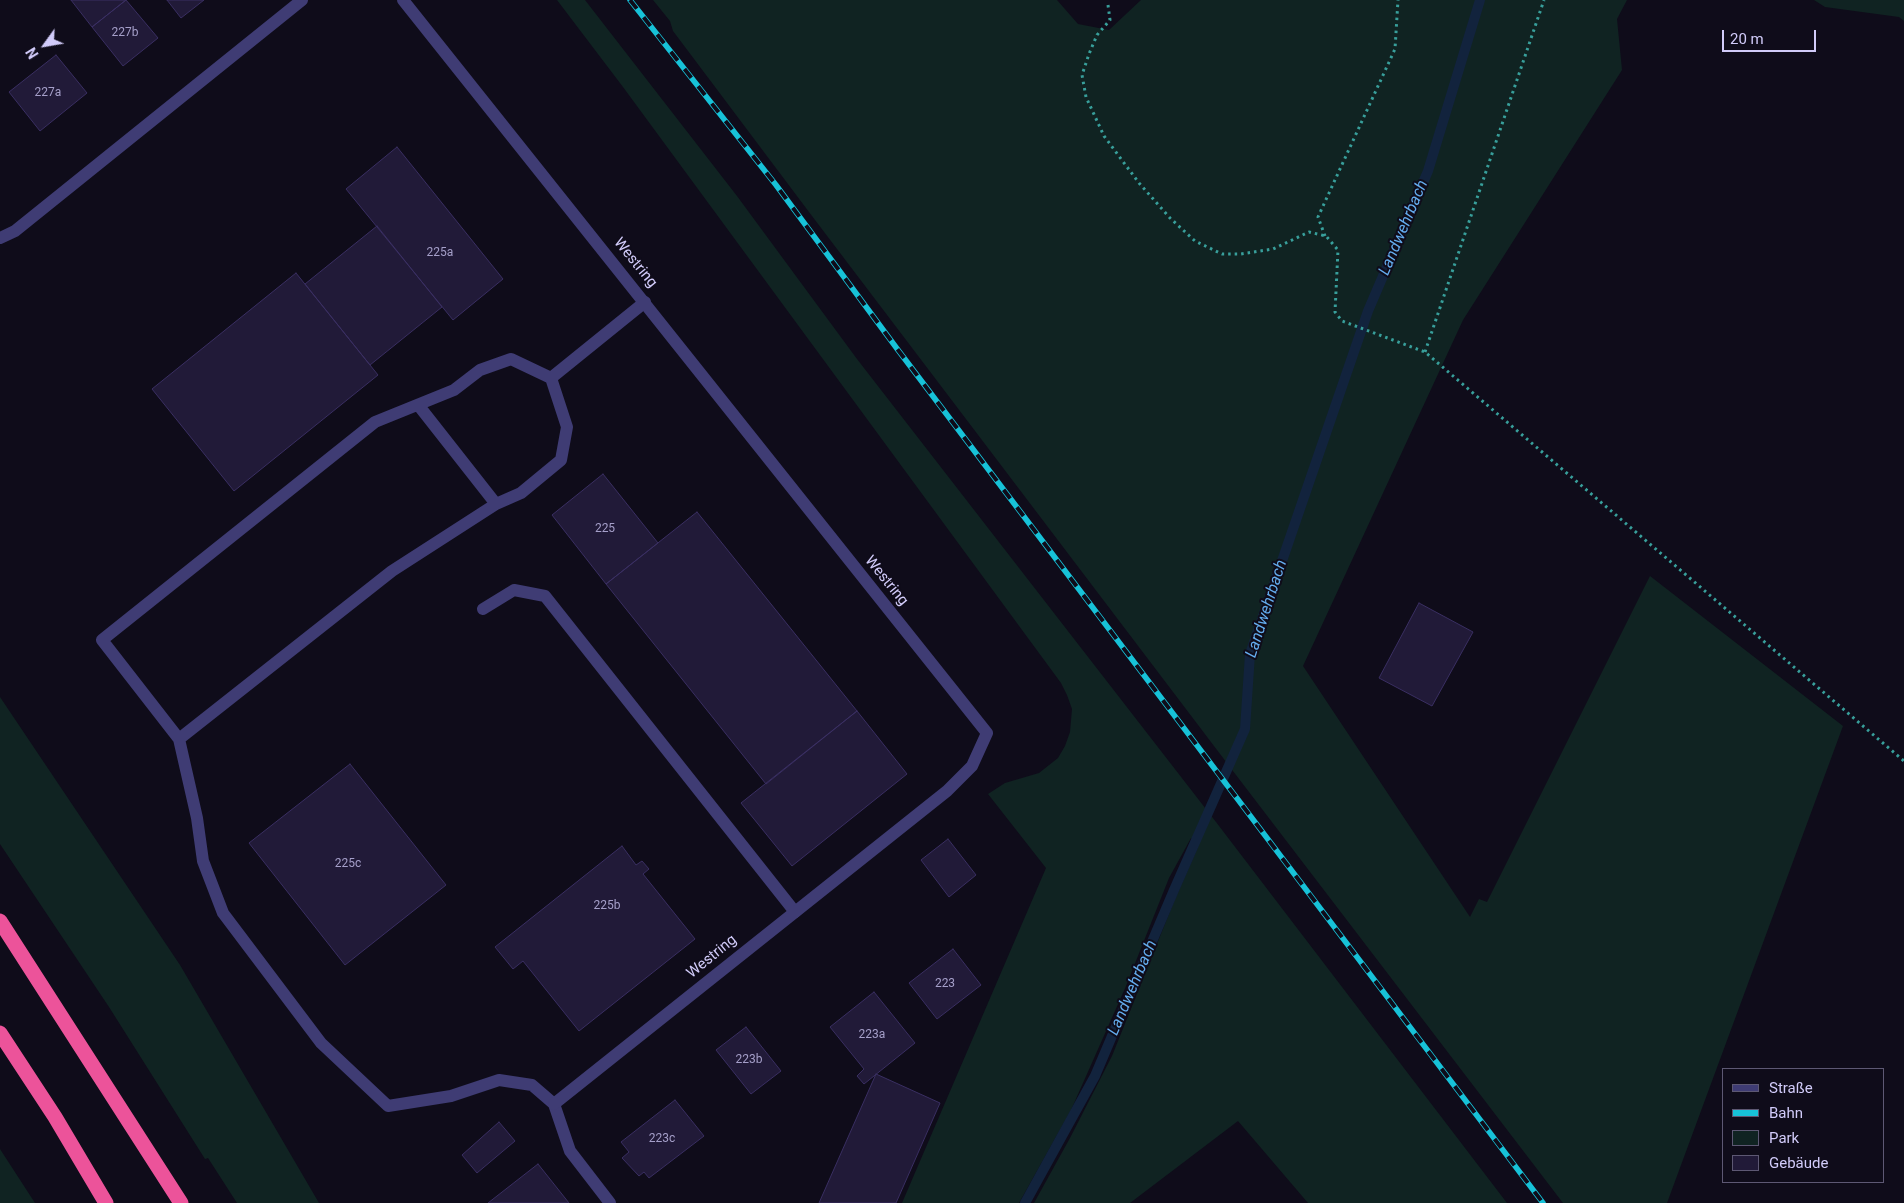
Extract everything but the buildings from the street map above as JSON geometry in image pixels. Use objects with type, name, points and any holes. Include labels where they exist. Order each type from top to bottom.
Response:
[{"type":"highway","points":[[0,921],[181,1203]]},
{"type":"highway","points":[[0,1034],[55,1117],[106,1203]]},
{"type":"street","points":[[0,238],[15,231],[302,0]]},
{"type":"street","name":"Westring","points":[[403,0],[987,733],[972,766],[947,791],[554,1104]]},
{"type":"street","points":[[551,378],[645,302]]},
{"type":"street","points":[[179,739],[392,571],[496,504],[521,492],[561,460],[567,427],[551,378],[511,359],[480,370],[454,390],[419,406],[375,422],[102,640],[179,739],[197,818],[203,861],[223,913],[320,1043],[388,1106],[451,1096],[499,1080],[532,1085],[554,1104],[570,1151],[610,1203]]},
{"type":"street","points":[[419,406],[496,504]]},
{"type":"street","points":[[483,609],[514,590],[545,596],[795,912]]},
{"type":"path","points":[[1398,0],[1395,49],[1318,217],[1326,236],[1338,250],[1335,312],[1342,321],[1425,352],[1904,761]]},
{"type":"path","points":[[1425,352],[1544,0]]},
{"type":"path","points":[[1108,6],[1110,20],[1097,35],[1082,75],[1086,97],[1104,136],[1139,183],[1170,218],[1195,241],[1222,254],[1241,254],[1273,249],[1309,232],[1326,236]]},
{"type":"green space","points":[[557,0],[585,0],[737,196],[857,359],[1216,822],[1507,1203],[1308,1203],[1238,1121],[1130,1203],[1034,1203],[1112,1056],[1198,847],[1191,838],[1169,878],[1126,986],[1071,1110],[1019,1203],[902,1203],[1046,868],[988,794],[1005,783],[1039,773],[1058,758],[1070,732],[1072,709],[1061,683]]},
{"type":"green space","points":[[653,0],[1057,0],[1078,24],[1109,30],[1141,0],[1627,0],[1617,19],[1622,70],[1463,320],[1303,666],[1470,917],[1479,899],[1487,902],[1650,576],[1843,726],[1667,1203],[1563,1203],[812,216],[673,31],[670,21]]},
{"type":"green space","points":[[1814,0],[1904,0],[1904,21],[1899,17],[1825,7]]},
{"type":"green space","points":[[0,697],[180,965],[319,1203],[237,1203],[208,1158],[205,1159],[109,1007],[0,844]]},
{"type":"green space","points":[[0,1149],[35,1203],[0,1203]]},
{"type":"waterway","name":"Landwehrbach","points":[[1025,1203],[1095,1076],[1245,729],[1250,654],[1368,311],[1428,171],[1480,0]]},
{"type":"railway","points":[[630,0],[776,185],[898,350],[1543,1203]]}]
